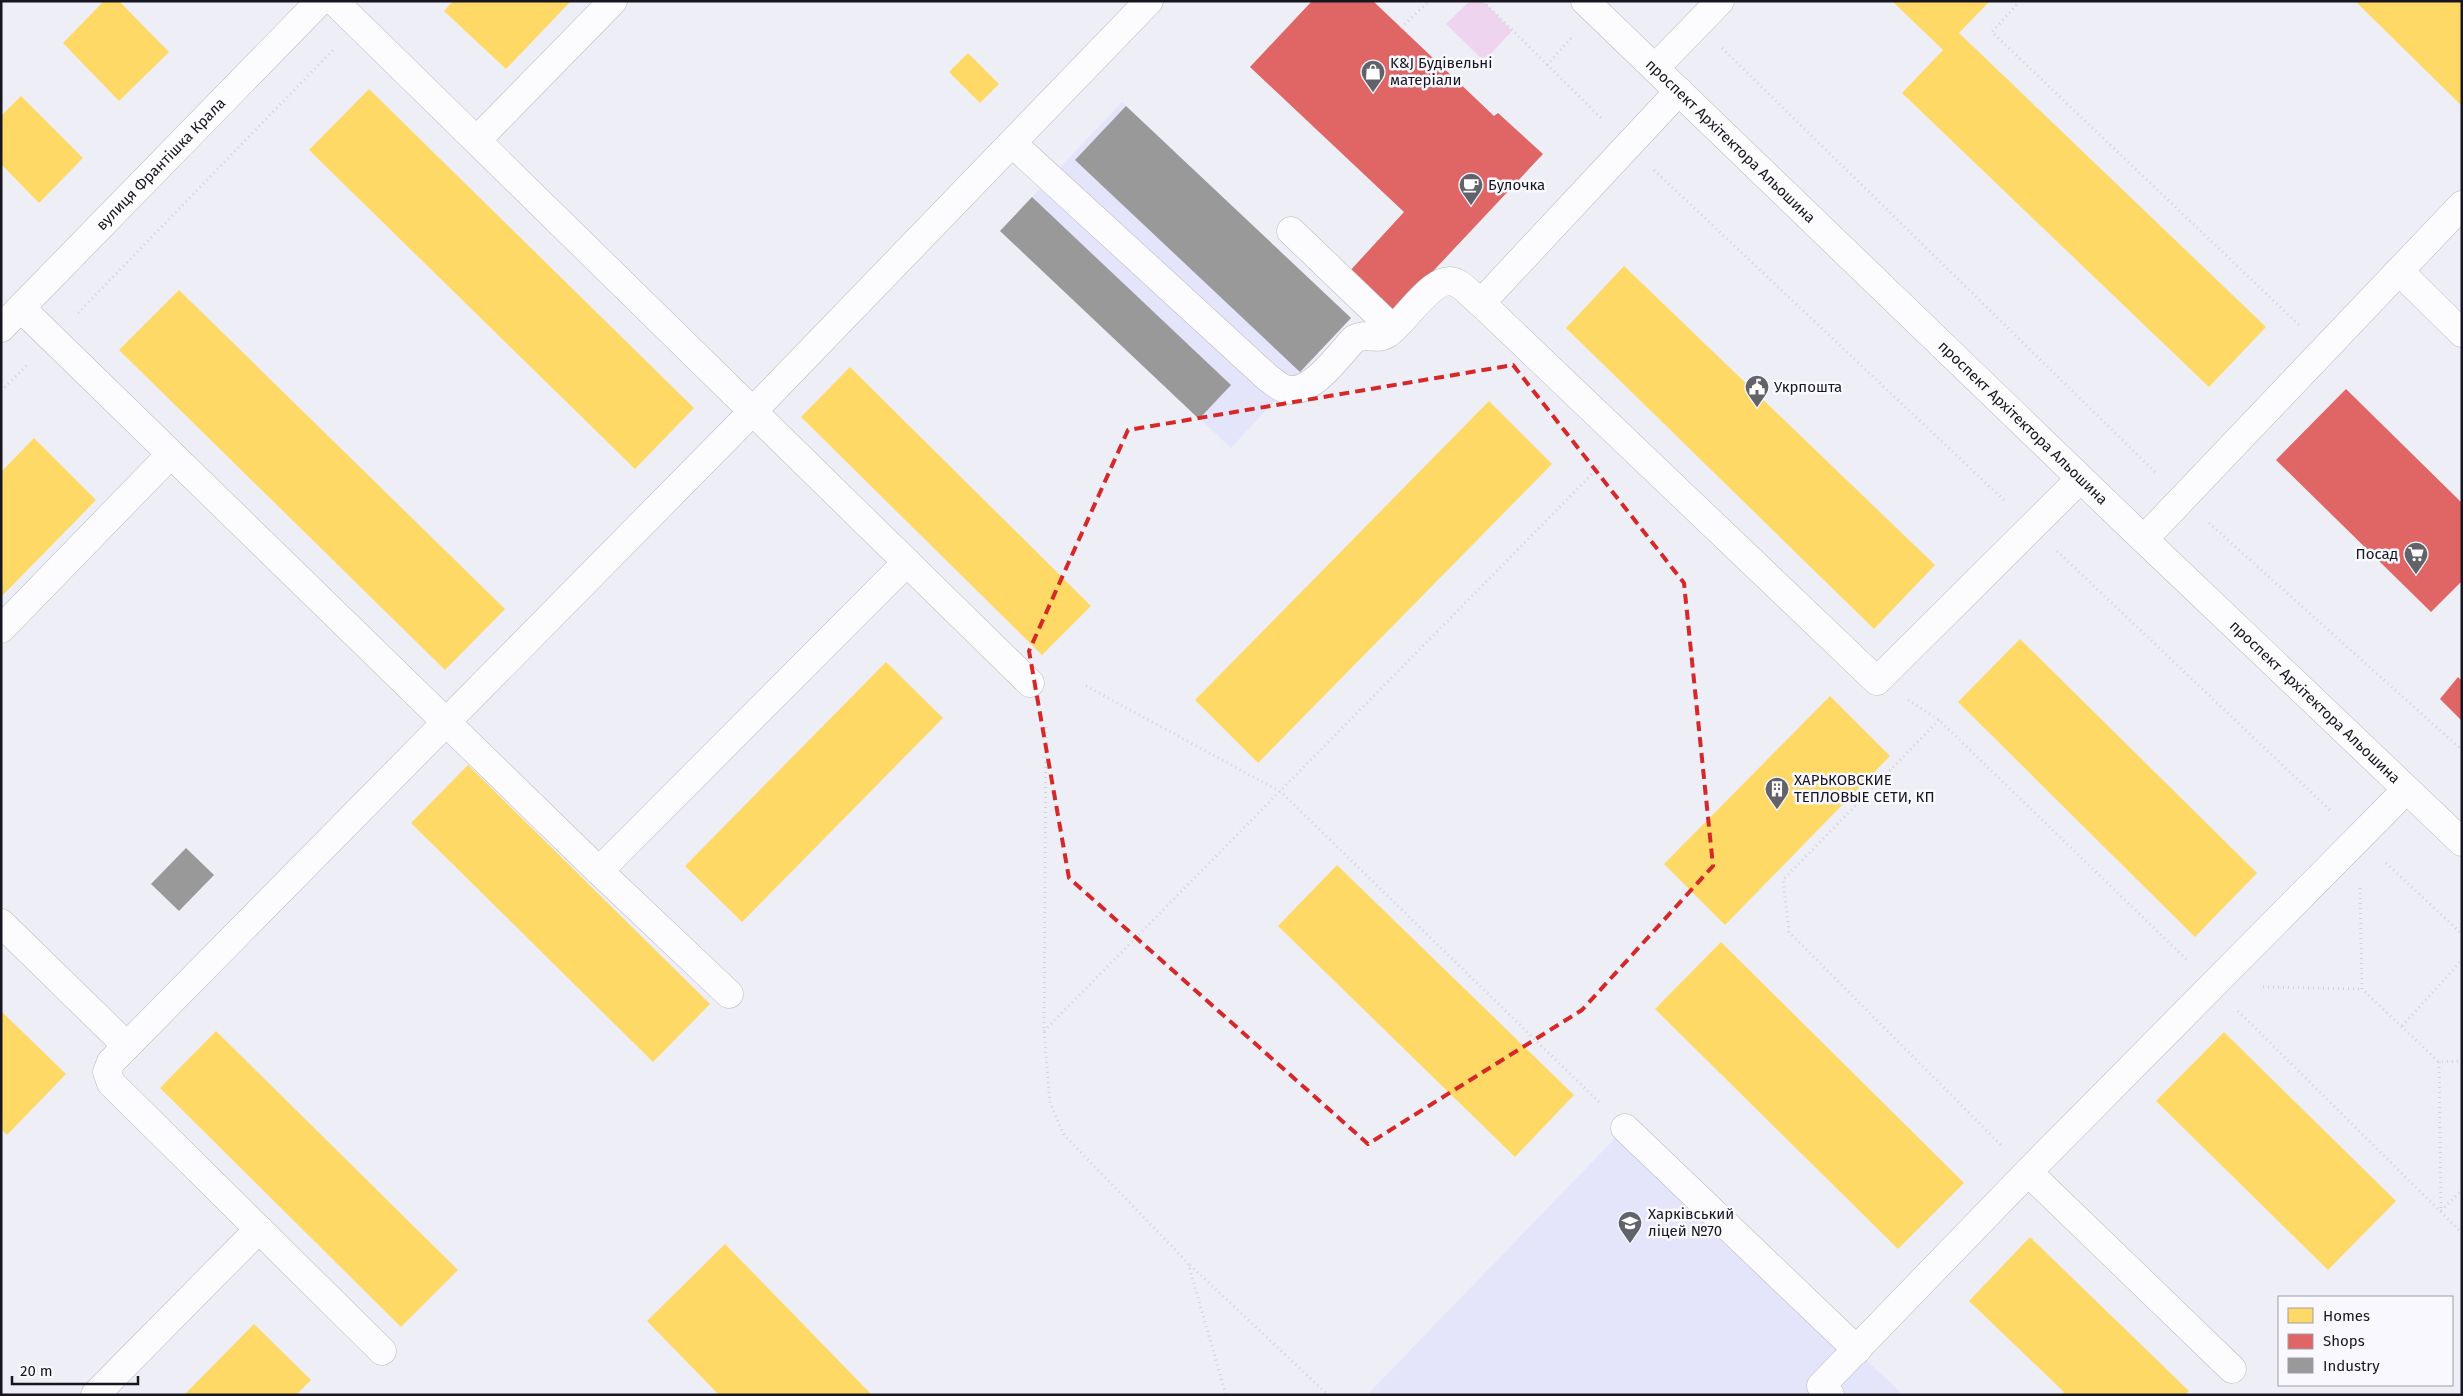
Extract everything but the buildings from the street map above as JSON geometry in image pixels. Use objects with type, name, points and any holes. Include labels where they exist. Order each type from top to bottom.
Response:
[{"type":"street","name":"вулиця Франтішка Крала","points":[[1,328],[320,1]]},
{"type":"street","points":[[334,1],[754,410],[1030,683]]},
{"type":"street","points":[[476,140],[613,1]]},
{"type":"street","points":[[382,1351],[111,1083],[107,1072],[111,1062],[754,410],[1148,1]]},
{"type":"street","name":"проспект Архітектора Альошина","points":[[1585,1],[2080,479],[2462,842]]},
{"type":"street","points":[[1655,68],[1720,1]]},
{"type":"street","points":[[1480,303],[1627,144],[1679,91]]},
{"type":"street","points":[[1012,143],[1268,378],[1285,389],[1300,390],[1311,385],[1354,339],[1362,335],[1382,337],[1438,283],[1444,280],[1458,283],[1877,681],[2080,479]]},
{"type":"street","points":[[2144,539],[2462,205]]},
{"type":"street","points":[[1291,231],[1393,328]]},
{"type":"street","points":[[2399,271],[2462,333]]},
{"type":"street","points":[[21,308],[599,871],[729,994]]},
{"type":"street","points":[[1,629],[171,454]]},
{"type":"street","points":[[599,871],[907,562]]},
{"type":"street","points":[[1830,1395],[1821,1386],[2028,1172],[2406,790]]},
{"type":"street","points":[[1,923],[127,1046]]},
{"type":"street","points":[[1625,1128],[1856,1350]]},
{"type":"street","points":[[2028,1172],[2232,1369]]},
{"type":"street","points":[[95,1395],[259,1229]]},
{"type":"path","points":[[1402,28],[1429,1]]},
{"type":"path","points":[[1482,1],[1627,144]]},
{"type":"path","points":[[2020,1],[1992,32],[2326,348]]},
{"type":"path","points":[[1698,24],[2183,499],[2462,750]]},
{"type":"path","points":[[71,319],[338,45]]},
{"type":"path","points":[[1,391],[30,362]]},
{"type":"path","points":[[1044,1031],[1625,440]]},
{"type":"path","points":[[1877,681],[1940,720],[2213,986],[2462,1233]]},
{"type":"path","points":[[1086,686],[1281,792],[1625,1128]]},
{"type":"path","points":[[1940,720],[1783,880],[1789,932],[2028,1172]]},
{"type":"path","points":[[1046,727],[1044,1031],[1050,1103],[1064,1135],[1188,1263],[1328,1395]]},
{"type":"path","points":[[2360,838],[2362,989]]},
{"type":"path","points":[[2402,1026],[2462,960]]},
{"type":"path","points":[[2213,986],[2362,989],[2439,1062],[2441,1211]]},
{"type":"path","points":[[2439,1062],[2462,1061]]},
{"type":"path","points":[[2441,1211],[2462,1190]]},
{"type":"path","points":[[1188,1263],[1226,1395]]},
{"type":"highlighted area","points":[[1513,365],[1684,583],[1713,866],[1582,1010],[1368,1144],[1069,878],[1029,651],[1128,430]]},
{"type":"shaded area","points":[[1470,1],[1483,1],[1512,31],[1484,61],[1446,24]]},
{"type":"shaded area","points":[[1122,102],[1351,318],[1231,448],[1000,231]]},
{"type":"shaded area","name":"Харківський ліцей №70","points":[[1625,1128],[1903,1395],[1367,1395]]},
{"type":"place","name":"K&J Будівельні матеріали","points":[[1373,93]]},
{"type":"place","name":"Булочка","points":[[1471,206]]},
{"type":"place","name":"Укрпошта","points":[[1757,408]]},
{"type":"place","name":"Посад","points":[[2416,575]]},
{"type":"place","name":"ХАРЬКОВСКИЕ ТЕПЛОВЫЕ СЕТИ, КП","points":[[1777,810]]},
{"type":"place","name":"Харківський ліцей №70","points":[[1630,1244]]}]
